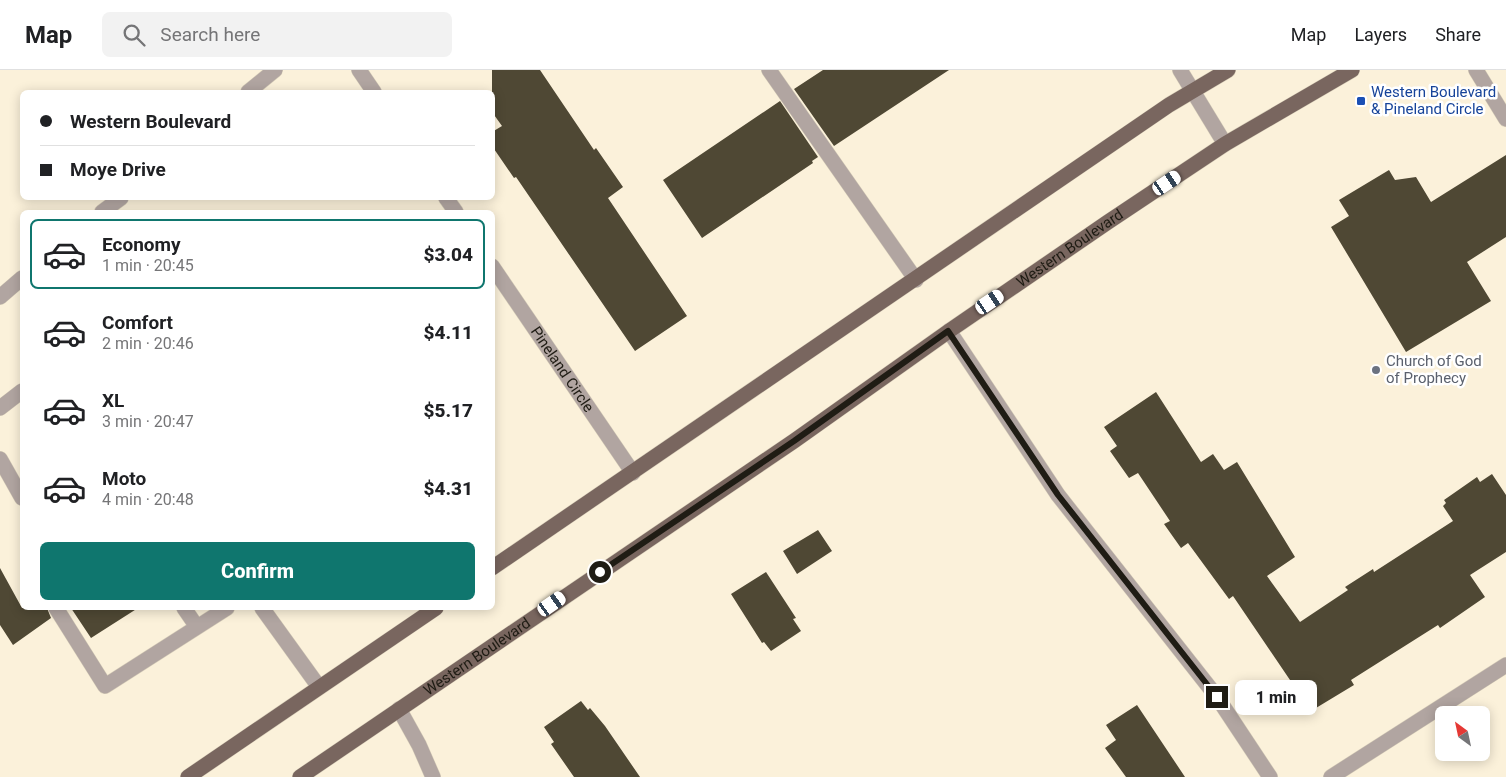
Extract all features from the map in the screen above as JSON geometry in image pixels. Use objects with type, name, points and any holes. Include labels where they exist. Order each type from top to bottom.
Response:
[{"type":"main road","points":[[495,566],[916,280],[1169,105],[1228,70]]},
{"type":"main road","name":"Western Boulevard","points":[[300,777],[318,772],[399,709],[794,441],[948,331],[1225,144],[1352,70]]},
{"type":"main road","points":[[188,777],[433,610]]},
{"type":"street","points":[[251,90],[276,70]]},
{"type":"street","points":[[359,70],[373,90]]},
{"type":"street","points":[[769,70],[916,280]]},
{"type":"street","points":[[1180,70],[1225,144]]},
{"type":"street","points":[[1476,70],[1506,119]]},
{"type":"street","points":[[105,210],[117,200]]},
{"type":"street","name":"Pineland Circle","points":[[495,270],[633,473]]},
{"type":"street","points":[[0,297],[20,280]]},
{"type":"street","points":[[948,331],[1058,495],[1217,697],[1270,777]]},
{"type":"street","points":[[0,408],[20,393]]},
{"type":"street","points":[[0,459],[20,494]]},
{"type":"street","points":[[57,610],[105,686],[224,610]]},
{"type":"street","points":[[185,610],[197,627]]},
{"type":"street","points":[[263,610],[319,687]]},
{"type":"street","points":[[1331,777],[1506,665]]},
{"type":"street","points":[[399,709],[419,745],[433,777]]},
{"type":"building","points":[[492,70],[540,70],[594,150],[596,148],[623,187],[608,198],[687,316],[635,351],[516,177],[514,178],[495,150],[495,130],[502,126],[495,116],[495,90],[492,90]]},
{"type":"building","points":[[823,70],[949,70],[834,146],[794,89]]},
{"type":"building","points":[[780,101],[818,157],[812,161],[813,163],[702,238],[663,180]]},
{"type":"building","points":[[1506,155],[1506,237],[1467,262],[1491,301],[1406,352],[1331,227],[1349,216],[1339,200],[1389,170],[1395,180],[1416,177],[1431,202]]},
{"type":"building","points":[[1156,392],[1201,462],[1213,454],[1224,470],[1237,462],[1295,557],[1267,576],[1300,622],[1348,590],[1345,587],[1373,569],[1374,572],[1453,521],[1443,506],[1446,503],[1444,500],[1477,477],[1480,482],[1492,474],[1506,495],[1506,552],[1470,575],[1485,597],[1440,628],[1438,625],[1351,680],[1354,685],[1311,711],[1233,596],[1229,599],[1188,543],[1181,548],[1164,524],[1170,521],[1138,473],[1129,478],[1110,451],[1117,446],[1104,427]]},
{"type":"building","points":[[818,530],[832,551],[797,574],[783,551]]},
{"type":"building","points":[[0,568],[20,604],[20,610],[48,610],[51,618],[13,645],[0,625]]},
{"type":"building","points":[[766,572],[796,618],[793,619],[801,631],[771,651],[764,642],[762,643],[731,594]]},
{"type":"building","points":[[72,610],[135,610],[91,638]]},
{"type":"building","points":[[581,701],[588,710],[590,708],[605,726],[640,777],[574,777],[551,744],[554,742],[544,727]]},
{"type":"building","points":[[1137,705],[1185,777],[1126,777],[1105,748],[1116,740],[1106,725]]},
{"type":"place","name":"Western Boulevard & Pineland Circle","points":[[1361,101]]},
{"type":"place","name":"Church of God of Prophecy","points":[[1376,370]]},
{"type":"route","points":[[600,572],[878,383],[948,331],[974,366],[1058,495],[1217,697]]}]
